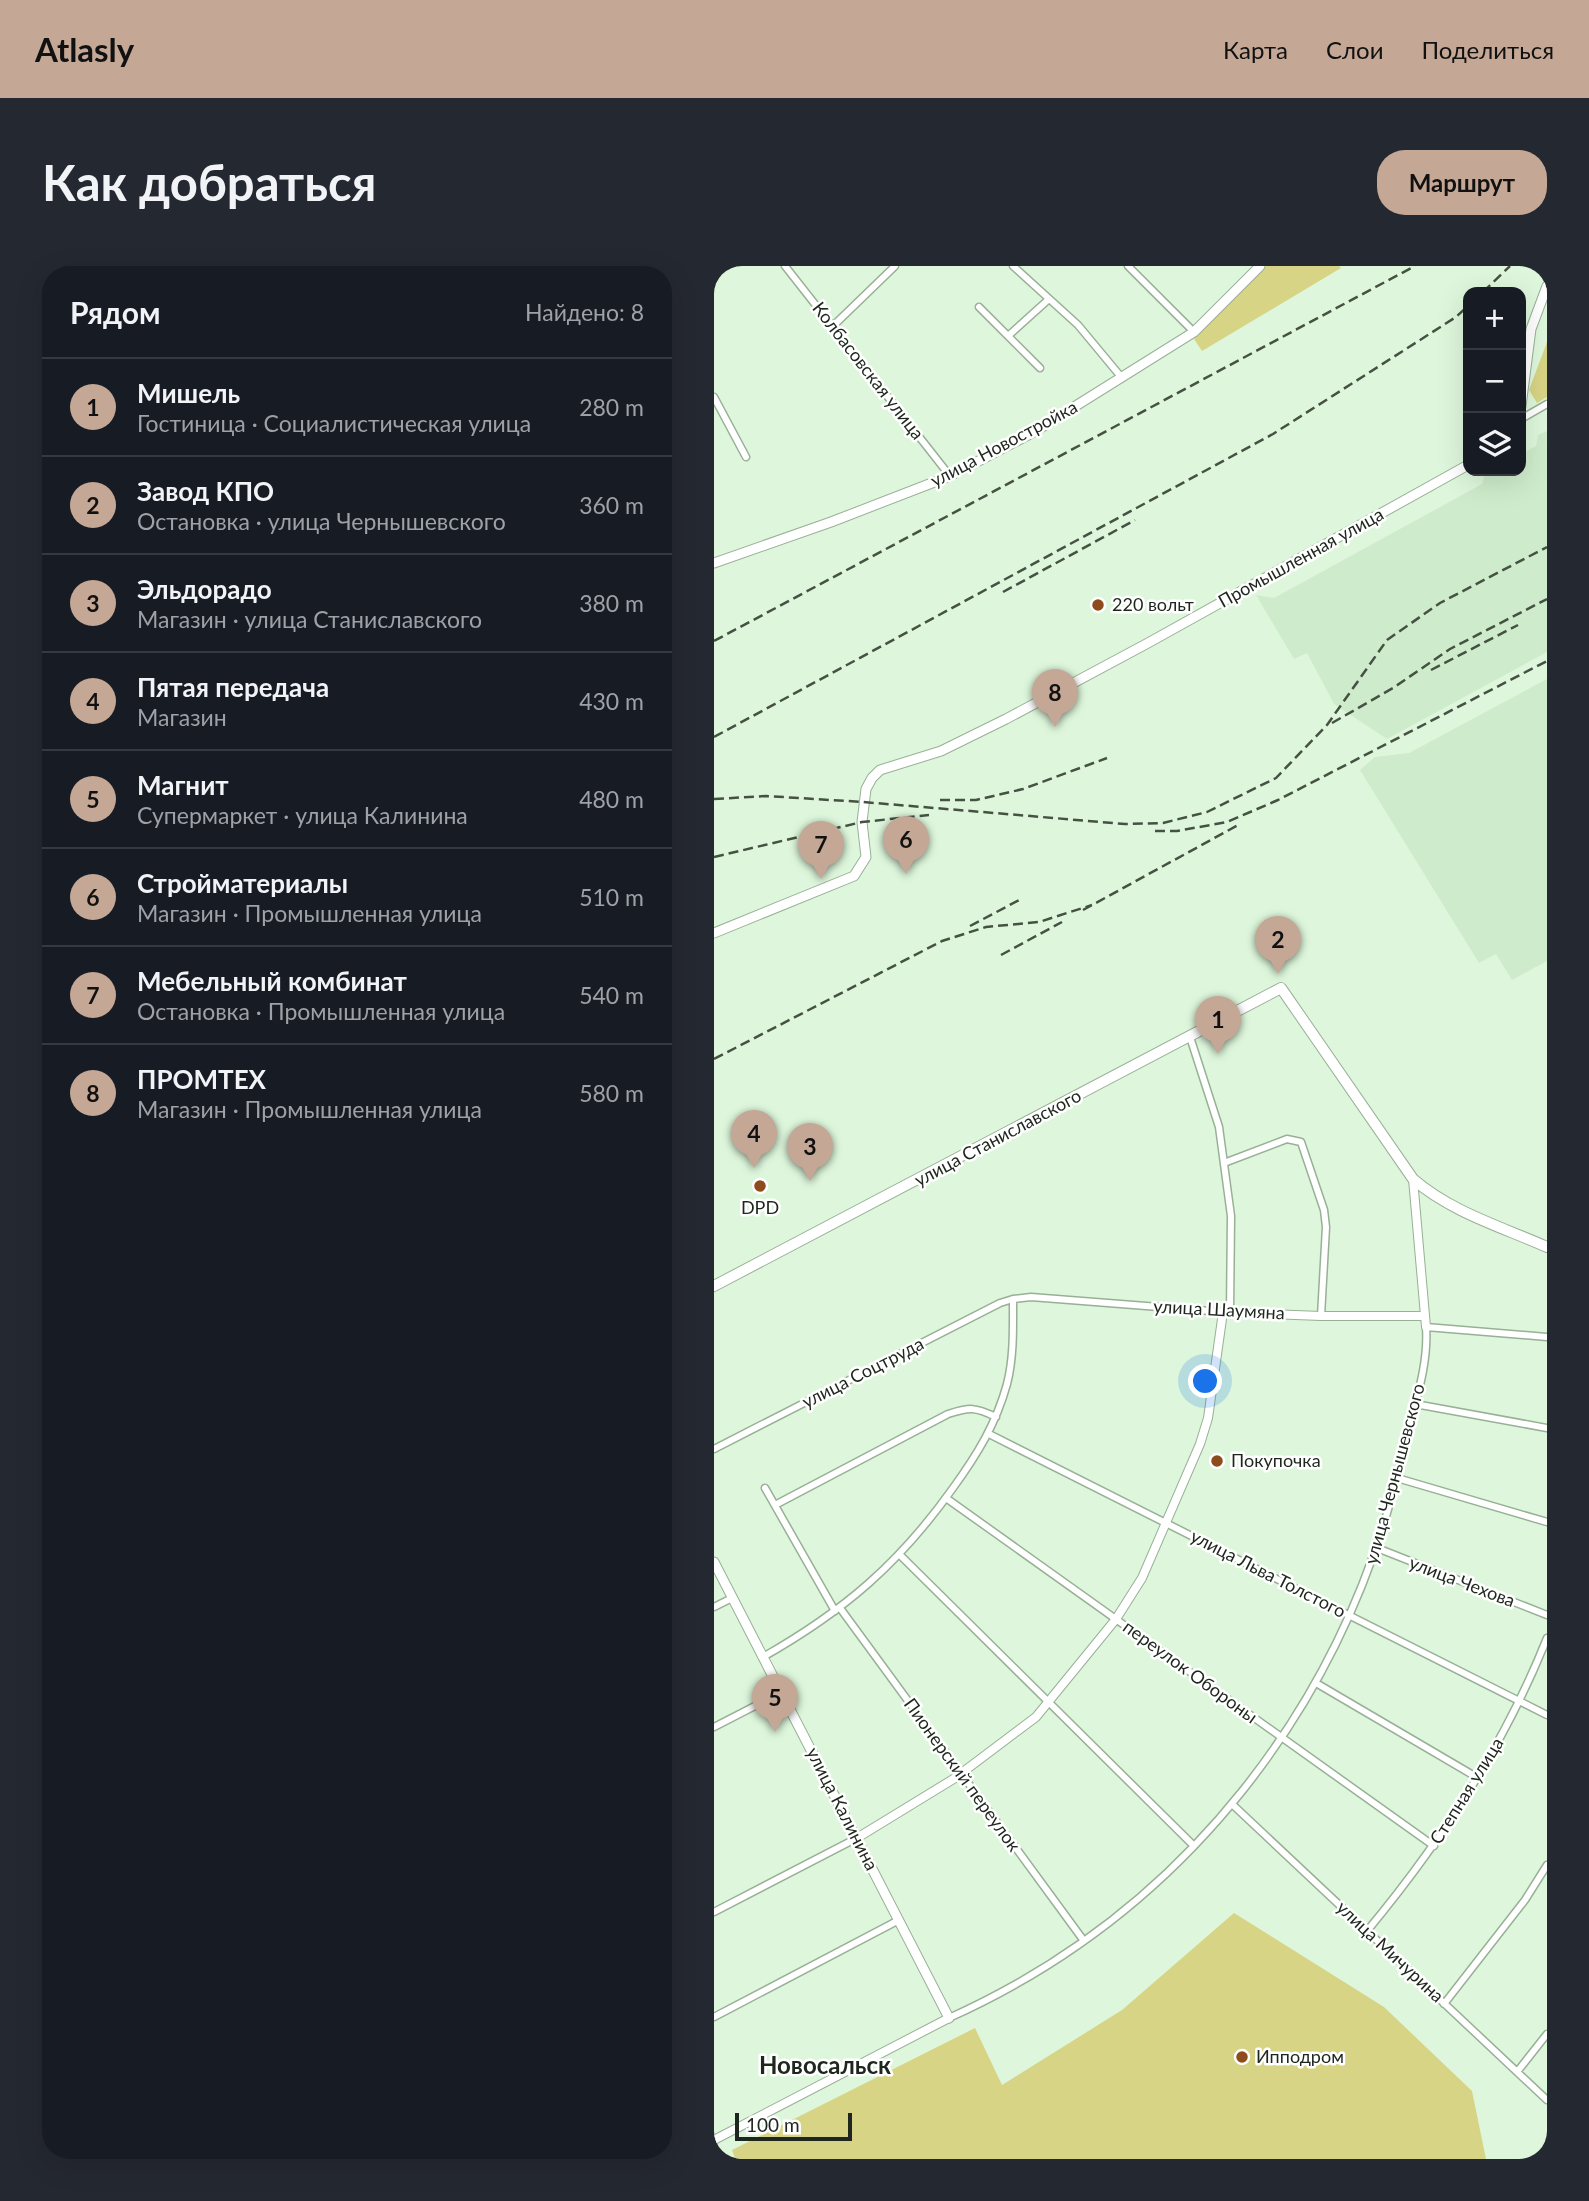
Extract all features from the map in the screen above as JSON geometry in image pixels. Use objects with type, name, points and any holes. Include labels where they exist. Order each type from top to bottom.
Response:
[{"type":"main road","name":"улица Новостройка","points":[[714,562],[831,522],[950,476],[1034,432],[1194,332],[1259,266]]},
{"type":"main road","points":[[1526,368],[1531,329],[1547,286]]},
{"type":"main road","name":"Промышленная улица","points":[[714,933],[854,876],[866,857],[862,822],[866,789],[880,770],[941,751],[1006,719],[1463,468]]},
{"type":"main road","name":"улица Станиславского","points":[[714,1286],[1281,988],[1413,1179]]},
{"type":"main road","points":[[1413,1179],[1427,1191],[1457,1208],[1547,1247]]},
{"type":"main road","name":"улица Калинина","points":[[714,1562],[949,2018]]},
{"type":"street","name":"Колбасовская улица","points":[[785,266],[950,476]]},
{"type":"street","points":[[832,327],[895,266]]},
{"type":"street","points":[[1013,266],[1078,325],[1122,378]]},
{"type":"street","points":[[1128,266],[1194,332]]},
{"type":"street","points":[[1008,335],[1049,299]]},
{"type":"street","points":[[979,307],[1040,368]]},
{"type":"street","points":[[714,397],[746,457]]},
{"type":"street","points":[[1526,416],[1547,404]]},
{"type":"street","points":[[714,1912],[857,1838],[961,1773],[1037,1717],[1116,1619],[1142,1578],[1167,1524],[1208,1418],[1227,1312],[1231,1216],[1224,1163],[1219,1127],[1190,1037]]},
{"type":"street","points":[[1224,1163],[1287,1139],[1301,1142],[1325,1219],[1321,1316]]},
{"type":"street","name":"улица Чернышевского","points":[[714,2140],[1023,1981],[1084,1941],[1152,1887],[1194,1846],[1233,1805],[1282,1738],[1316,1683],[1350,1616],[1377,1548],[1428,1350],[1413,1179]]},
{"type":"street","name":"улица Шаумяна","points":[[1013,1299],[1031,1297],[1227,1312],[1321,1316],[1424,1316]]},
{"type":"street","points":[[763,1657],[808,1632],[837,1610],[900,1555],[946,1498],[989,1434],[996,1417],[1007,1382],[1012,1343],[1013,1299]]},
{"type":"street","name":"улица Соцтруда","points":[[714,1449],[1013,1299]]},
{"type":"street","points":[[1426,1327],[1547,1337]]},
{"type":"street","points":[[1415,1404],[1547,1428]]},
{"type":"street","points":[[775,1505],[948,1414],[968,1408],[996,1417]]},
{"type":"street","name":"улица Льва Толстого","points":[[989,1434],[1547,1715]]},
{"type":"street","points":[[1397,1478],[1547,1522]]},
{"type":"street","name":"Пионерский переулок","points":[[765,1488],[837,1610],[1084,1941]]},
{"type":"street","name":"переулок Обороны","points":[[946,1498],[1434,1846]]},
{"type":"street","name":"улица Чехова","points":[[1377,1548],[1547,1615]]},
{"type":"street","points":[[900,1555],[1194,1846]]},
{"type":"street","points":[[714,1607],[732,1598]]},
{"type":"street","name":"Степная улица","points":[[1367,1931],[1434,1846],[1478,1778],[1519,1701],[1547,1638]]},
{"type":"street","points":[[1316,1683],[1478,1778]]},
{"type":"street","points":[[714,1727],[782,1692]]},
{"type":"street","name":"улица Мичурина","points":[[1233,1805],[1547,2100]]},
{"type":"street","points":[[1444,2004],[1525,1900],[1547,1865]]},
{"type":"street","points":[[714,2017],[899,1920]]},
{"type":"street","points":[[1517,2072],[1547,2034]]},
{"type":"shaded area","points":[[1266,266],[1341,268],[1202,351],[1194,339]]},
{"type":"shaded area","points":[[1547,342],[1547,397],[1537,403],[1529,390]]},
{"type":"shaded area","points":[[1547,431],[1547,652],[1387,739],[1334,704],[1307,653],[1294,659],[1256,595],[1274,598],[1482,484],[1484,476],[1526,476],[1526,451],[1536,446],[1538,435]]},
{"type":"shaded area","points":[[1547,679],[1547,961],[1512,980],[1496,954],[1479,963],[1360,770],[1375,757],[1409,753]]},
{"type":"shaded area","name":"Ипподром","points":[[1234,1913],[1384,2007],[1472,2091],[1486,2159],[735,2159],[732,2150],[975,2028],[1002,2085],[1122,2010]]},
{"type":"railway","points":[[714,641],[1415,266]]},
{"type":"railway","points":[[1488,287],[1510,266]]},
{"type":"railway","points":[[714,737],[1273,434],[1463,311]]},
{"type":"railway","points":[[1003,592],[1135,520]]},
{"type":"railway","points":[[714,799],[766,796],[1125,824],[1163,823],[1207,812],[1276,778],[1327,725],[1387,640],[1440,603],[1547,547]]},
{"type":"railway","points":[[1332,723],[1393,688],[1450,649],[1547,599]]},
{"type":"railway","points":[[1431,670],[1518,625]]},
{"type":"railway","points":[[1155,831],[1177,831],[1227,822],[1278,800],[1547,661]]},
{"type":"railway","points":[[940,800],[976,800],[1023,789],[1107,758]]},
{"type":"railway","points":[[714,857],[862,822],[929,815]]},
{"type":"railway","points":[[1083,910],[1240,824]]},
{"type":"railway","points":[[970,926],[1023,898]]},
{"type":"railway","points":[[714,1059],[942,941],[986,927],[1039,922],[1092,905]]},
{"type":"railway","points":[[1001,955],[1062,922]]},
{"type":"place","name":"220 вольт","points":[[1098,605]]},
{"type":"place","name":"ПРОМТЕХ","points":[[1055,727]]},
{"type":"place","name":"Стройматериалы","points":[[906,874]]},
{"type":"place","name":"Мебельный комбинат","points":[[821,879]]},
{"type":"place","name":"Завод КПО","points":[[1278,974]]},
{"type":"place","name":"Мишель","points":[[1218,1054]]},
{"type":"place","name":"Пятая передача","points":[[754,1168]]},
{"type":"place","name":"Эльдорадо","points":[[810,1181]]},
{"type":"place","name":"DPD","points":[[760,1186]]},
{"type":"place","name":"Покупочка","points":[[1217,1461]]},
{"type":"place","name":"Магнит","points":[[775,1732]]},
{"type":"place","name":"Ипподром","points":[[1242,2057]]},
{"type":"district","name":"Новосальск","points":[[825,2066]]}]
